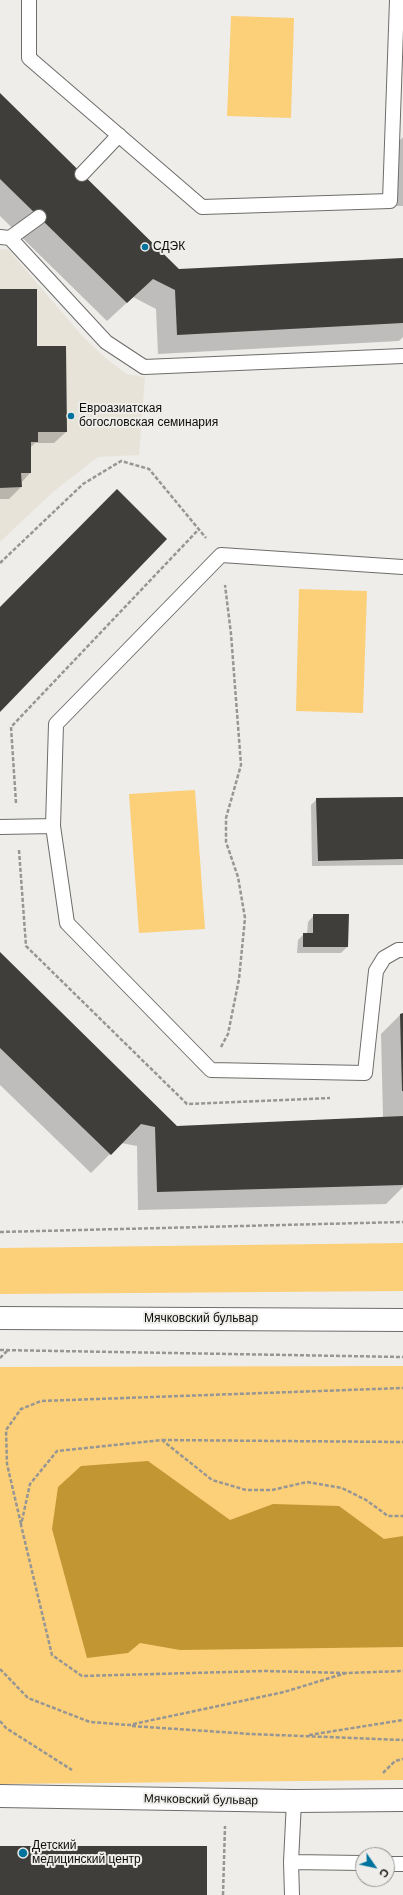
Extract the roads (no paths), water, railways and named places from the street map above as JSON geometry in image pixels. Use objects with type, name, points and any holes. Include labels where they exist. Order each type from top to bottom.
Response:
[{"type":"street","name":"Мячковский бульвар","points":[[0,1318],[403,1320]]},
{"type":"street","name":"Мячковский бульвар","points":[[0,1796],[294,1801],[403,1800]]},
{"type":"lane","points":[[29,0],[29,58],[202,207],[390,201],[397,0]]},
{"type":"lane","points":[[82,174],[119,135]]},
{"type":"lane","points":[[39,217],[5,237],[106,342],[144,367],[403,356]]},
{"type":"lane","points":[[403,567],[221,555],[56,724],[54,826],[67,923],[211,1070],[365,1073],[376,971],[384,958],[398,950],[403,950]]},
{"type":"lane","points":[[0,827],[54,826]]},
{"type":"lane","points":[[292,1895],[291,1862],[294,1801]]},
{"type":"lane","points":[[291,1862],[355,1863]]},
{"type":"place","name":"СДЭК","points":[[145,247]]},
{"type":"place","name":"Евроазиатская богословская семинария","points":[[71,416]]},
{"type":"place","name":"Детский медицинский центр","points":[[23,1853]]}]
